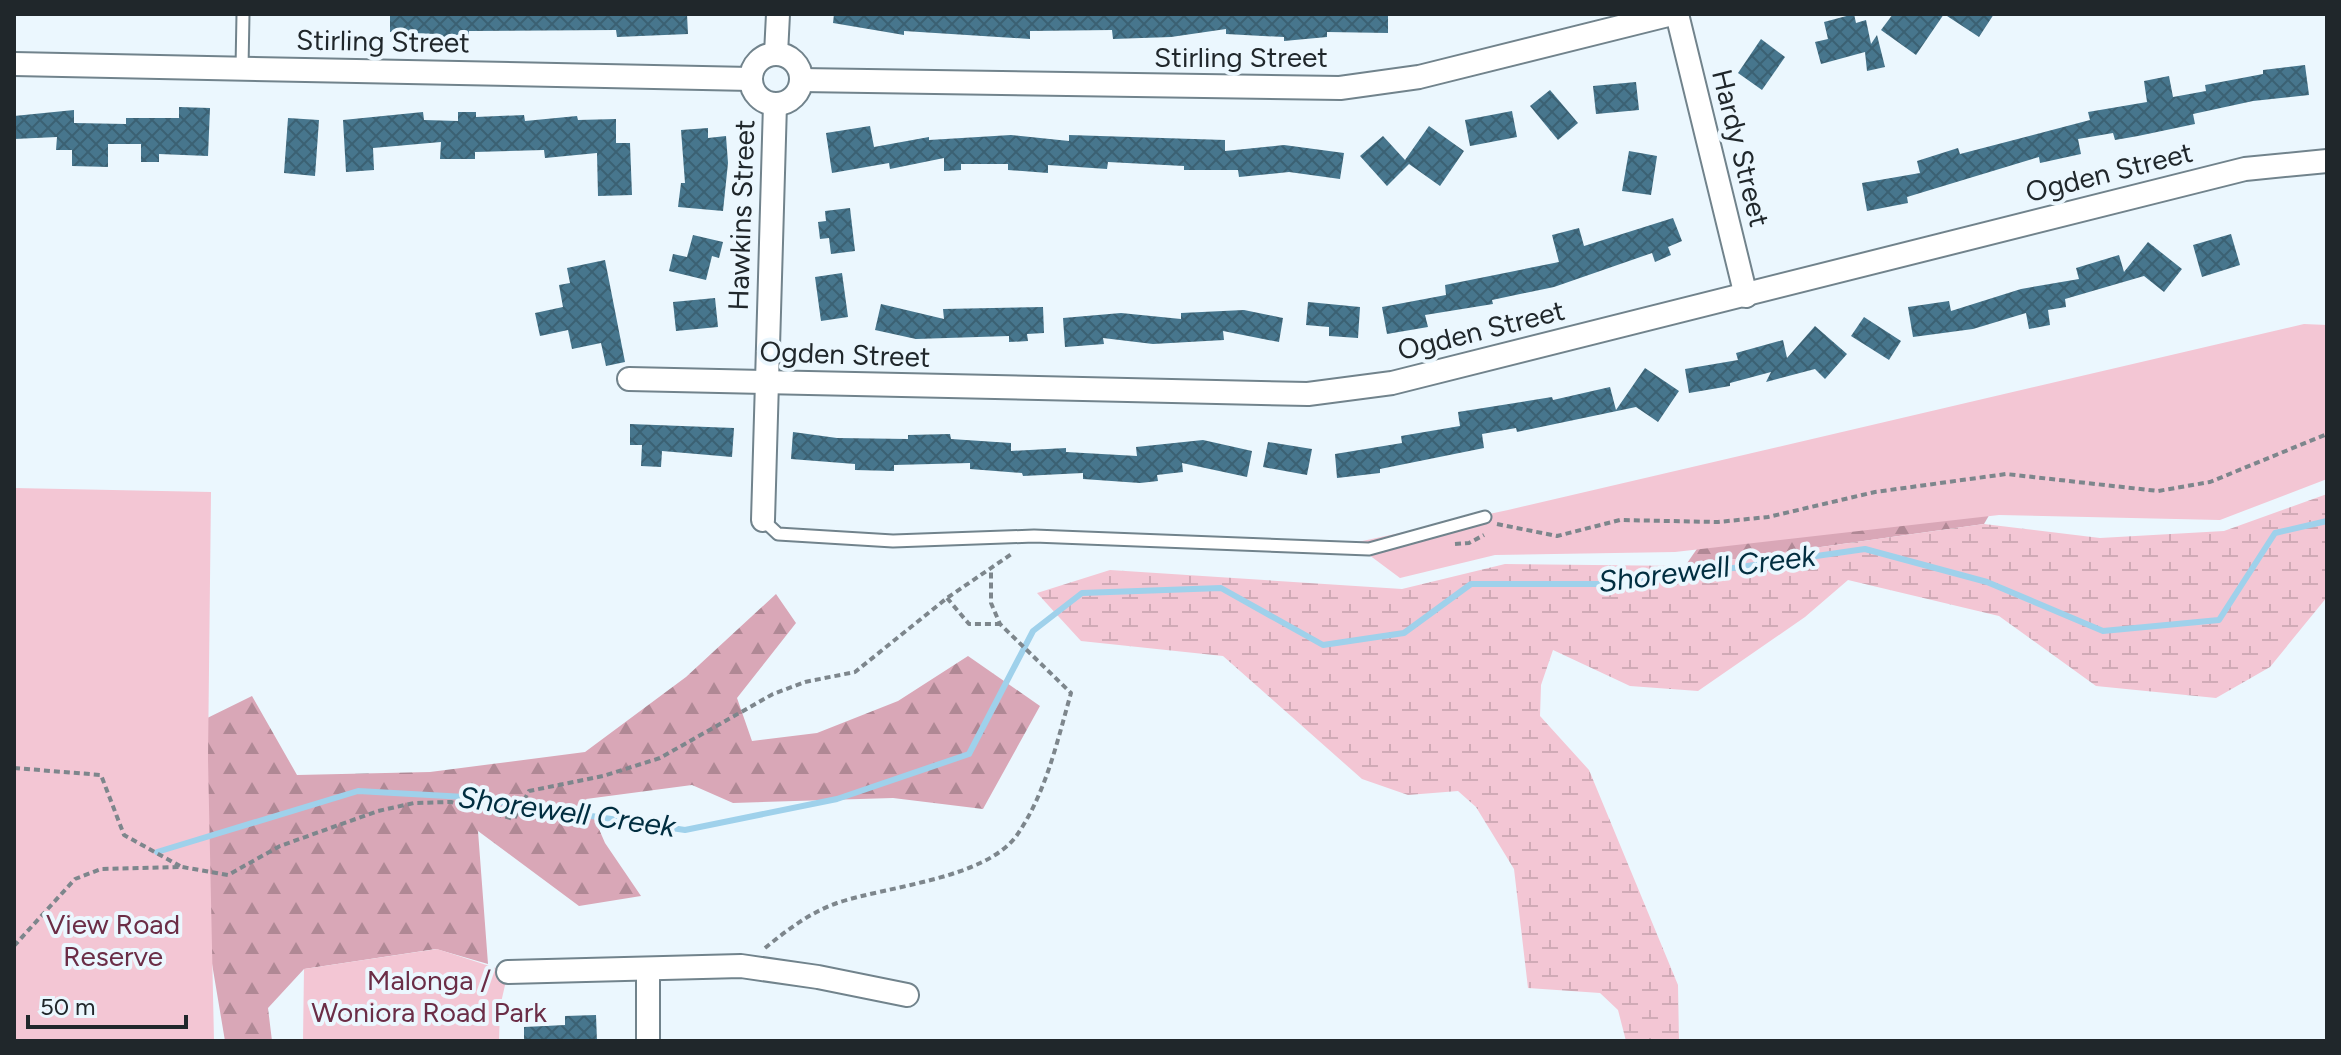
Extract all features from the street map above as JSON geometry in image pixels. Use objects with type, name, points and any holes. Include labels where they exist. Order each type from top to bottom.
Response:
[{"type":"street","points":[[776,54],[778,14]]},
{"type":"street","name":"Stirling Street","points":[[801,80],[1340,88],[1419,77],[1674,14]]},
{"type":"street","name":"Hardy Street","points":[[1674,14],[1746,296]]},
{"type":"street","points":[[776,54],[796,65],[801,80],[796,94],[775,104],[761,99],[751,79],[756,64],[776,54]]},
{"type":"street","name":"Stirling Street","points":[[14,64],[751,79]]},
{"type":"street","name":"Hawkins Street","points":[[763,520],[764,380],[775,104]]},
{"type":"street","name":"Ogden Street","points":[[629,379],[1308,394],[1392,383],[2245,169],[2327,161]]},
{"type":"street","points":[[508,972],[741,966],[818,977],[907,995]]},
{"type":"street","points":[[648,970],[648,1041]]},
{"type":"lane","points":[[242,68],[243,14]]},
{"type":"lane","points":[[763,520],[778,534],[893,541],[1034,536],[1369,549],[1485,517]]},
{"type":"path","points":[[1501,527],[1557,536],[1620,520],[1718,522],[1768,517],[1875,492],[2006,474],[2158,491],[2210,482],[2327,434]]},
{"type":"path","points":[[14,946],[75,879],[101,869],[182,867],[228,875],[280,846],[378,811],[414,803],[451,802],[514,819],[529,791],[603,776],[660,758],[773,694],[805,682],[855,672],[947,598],[1034,536]]},
{"type":"path","points":[[741,966],[793,926],[835,903],[984,863],[1015,837],[1046,782],[1071,693],[1000,624],[991,603],[991,566]]},
{"type":"path","points":[[947,598],[969,624],[1000,624]]},
{"type":"path","points":[[14,768],[101,775],[124,835],[182,867]]},
{"type":"green space","points":[[2304,324],[2327,325],[2327,479],[2220,520],[1999,515],[1675,552],[1495,555],[1400,578],[1353,543],[1508,510]]},
{"type":"green space","points":[[2006,486],[1984,524],[1685,566],[1706,536]]},
{"type":"green space","name":"View Road Reserve","points":[[14,488],[211,492],[208,759],[214,1041],[14,1041]]},
{"type":"green space","points":[[2327,494],[2327,597],[2270,667],[2216,698],[2096,686],[1999,616],[1848,580],[1805,617],[1698,691],[1630,686],[1553,650],[1541,685],[1540,716],[1589,770],[1678,985],[1679,1041],[1626,1041],[1618,1010],[1600,993],[1528,988],[1514,869],[1476,807],[1458,791],[1408,795],[1362,779],[1223,656],[1081,641],[1037,593],[1110,570],[1402,589],[1505,564],[1685,566],[1984,524],[2100,538],[2224,531]]},
{"type":"green space","points":[[776,594],[796,623],[737,698],[752,741],[817,733],[898,701],[968,656],[1040,706],[983,809],[893,798],[733,803],[692,785],[586,799],[605,843],[641,896],[579,906],[478,831],[488,964],[436,949],[304,969],[268,1008],[272,1041],[225,1041],[201,898],[189,727],[252,696],[297,775],[430,772],[585,752],[686,677]]},
{"type":"green space","name":"Malonga / Woniora Road Park","points":[[437,949],[508,972],[500,1007],[499,1041],[303,1041],[304,969]]},
{"type":"building","points":[[390,14],[687,14],[688,34],[617,37],[616,30],[469,31],[468,41],[435,37],[435,34],[390,32]]},
{"type":"building","points":[[834,14],[1388,14],[1388,33],[1327,32],[1327,37],[1284,41],[1284,37],[1226,34],[1226,29],[1171,37],[1113,39],[1112,30],[1030,31],[1030,39],[904,31],[904,35],[833,23]]},
{"type":"building","points":[[1854,14],[1856,23],[1866,20],[1871,44],[1877,35],[1885,67],[1867,71],[1865,52],[1821,64],[1815,42],[1828,39],[1824,22]]},
{"type":"building","points":[[1893,14],[1944,14],[1916,55],[1881,30]]},
{"type":"building","points":[[1944,14],[1994,14],[1979,37]]},
{"type":"building","points":[[1761,39],[1785,57],[1762,90],[1738,73]]},
{"type":"building","points":[[2305,65],[2309,95],[2253,101],[2193,114],[2195,124],[2138,136],[2115,140],[2113,133],[2078,139],[2081,154],[2040,163],[2039,157],[1907,197],[1908,203],[1867,211],[1862,183],[1920,173],[1917,161],[1958,148],[1960,154],[2090,120],[2088,112],[2147,102],[2144,81],[2169,76],[2173,97],[2206,91],[2205,85],[2263,74],[2263,70]]},
{"type":"building","points":[[1636,82],[1639,110],[1596,114],[1593,86]]},
{"type":"building","points":[[1550,90],[1578,123],[1558,140],[1530,106]]},
{"type":"building","points":[[179,107],[210,108],[208,156],[159,154],[159,162],[141,162],[141,144],[108,144],[108,167],[72,166],[72,150],[56,150],[57,137],[14,139],[14,116],[74,110],[74,123],[126,124],[126,118],[179,118]]},
{"type":"building","points":[[1512,111],[1517,137],[1470,146],[1465,120]]},
{"type":"building","points":[[423,112],[424,120],[458,121],[458,112],[476,112],[476,117],[524,115],[525,121],[577,116],[578,120],[616,119],[616,143],[630,143],[632,195],[598,196],[597,153],[545,158],[544,150],[475,152],[475,159],[440,159],[441,142],[373,148],[374,170],[346,172],[343,120]]},
{"type":"building","points":[[288,118],[319,120],[315,176],[284,173]]},
{"type":"building","points":[[870,126],[874,147],[929,137],[929,140],[1011,135],[1069,141],[1069,135],[1225,140],[1225,151],[1284,145],[1344,153],[1340,179],[1289,172],[1239,177],[1238,170],[1184,170],[1184,166],[1108,162],[1107,169],[1048,165],[1048,173],[1008,170],[1008,164],[961,164],[961,170],[944,171],[944,158],[890,169],[889,163],[832,173],[826,133]]},
{"type":"building","points":[[1429,126],[1464,151],[1440,186],[1409,164],[1387,186],[1360,156],[1383,136],[1405,160]]},
{"type":"building","points":[[708,128],[708,138],[726,136],[728,163],[723,211],[678,207],[681,183],[685,183],[681,130]]},
{"type":"building","points":[[1629,151],[1657,156],[1651,195],[1622,191]]},
{"type":"building","points":[[850,208],[855,251],[831,254],[829,238],[820,239],[818,222],[826,221],[825,211]]},
{"type":"building","points":[[1673,218],[1682,241],[1668,247],[1671,255],[1655,262],[1652,253],[1554,287],[1492,300],[1493,304],[1425,315],[1428,327],[1387,334],[1382,307],[1446,295],[1445,285],[1559,262],[1552,235],[1579,228],[1584,246]]},
{"type":"building","points":[[2231,234],[2240,265],[2202,277],[2193,245]]},
{"type":"building","points":[[693,235],[723,242],[719,258],[712,256],[706,280],[669,271],[673,254],[687,257]]},
{"type":"building","points":[[2148,242],[2182,269],[2164,292],[2144,276],[2065,299],[2066,307],[2048,310],[2050,325],[2029,329],[2026,313],[1973,329],[1913,337],[1908,307],[1949,301],[1951,311],[2021,289],[2079,279],[2076,268],[2119,255],[2124,272]]},
{"type":"building","points":[[605,260],[625,362],[606,366],[601,343],[572,349],[568,330],[540,336],[535,313],[563,307],[559,285],[570,283],[567,268]]},
{"type":"building","points":[[842,273],[848,317],[821,321],[815,277]]},
{"type":"building","points":[[715,298],[718,327],[676,331],[673,302]]},
{"type":"building","points":[[1308,302],[1360,307],[1358,338],[1329,336],[1329,327],[1306,325]]},
{"type":"building","points":[[881,304],[944,319],[943,309],[1043,307],[1044,333],[1027,334],[1028,341],[1009,342],[1009,336],[916,339],[875,330]]},
{"type":"building","points":[[1244,310],[1283,318],[1279,342],[1223,331],[1224,340],[1153,344],[1103,338],[1104,344],[1065,347],[1063,318],[1121,313],[1181,319],[1181,313]]},
{"type":"building","points":[[1864,317],[1901,341],[1889,360],[1851,336]]},
{"type":"building","points":[[1815,326],[1847,354],[1825,379],[1815,369],[1766,382],[1771,372],[1730,383],[1730,386],[1689,393],[1685,369],[1738,360],[1736,353],[1783,340],[1787,358]]},
{"type":"building","points":[[1645,368],[1679,391],[1658,422],[1636,407],[1517,432],[1516,428],[1482,434],[1484,448],[1380,469],[1380,473],[1337,478],[1335,454],[1402,443],[1401,436],[1460,426],[1458,412],[1552,397],[1553,400],[1610,387],[1616,410]]},
{"type":"building","points":[[630,424],[734,428],[732,457],[662,451],[661,467],[641,466],[642,445],[630,445]]},
{"type":"building","points":[[793,432],[837,438],[908,439],[908,435],[950,434],[951,439],[1011,443],[1011,451],[1066,448],[1066,452],[1137,456],[1136,447],[1203,440],[1252,451],[1247,477],[1182,463],[1183,472],[1157,475],[1158,481],[1140,483],[1083,479],[1083,473],[1023,476],[1022,473],[970,469],[970,463],[894,465],[894,471],[855,470],[855,464],[791,459]]},
{"type":"building","points":[[1268,442],[1312,449],[1307,475],[1263,467]]},
{"type":"building","points":[[596,1015],[597,1041],[524,1041],[524,1027],[565,1025],[565,1016]]},
{"type":"waterway","name":"Shorewell Creek","points":[[157,852],[358,791],[465,797],[685,830],[837,799],[969,754],[1033,631],[1082,593],[1221,588],[1323,645],[1404,633],[1471,584],[1622,584],[1865,549],[1987,582],[2103,631],[2219,620],[2275,533],[2327,521]]}]
